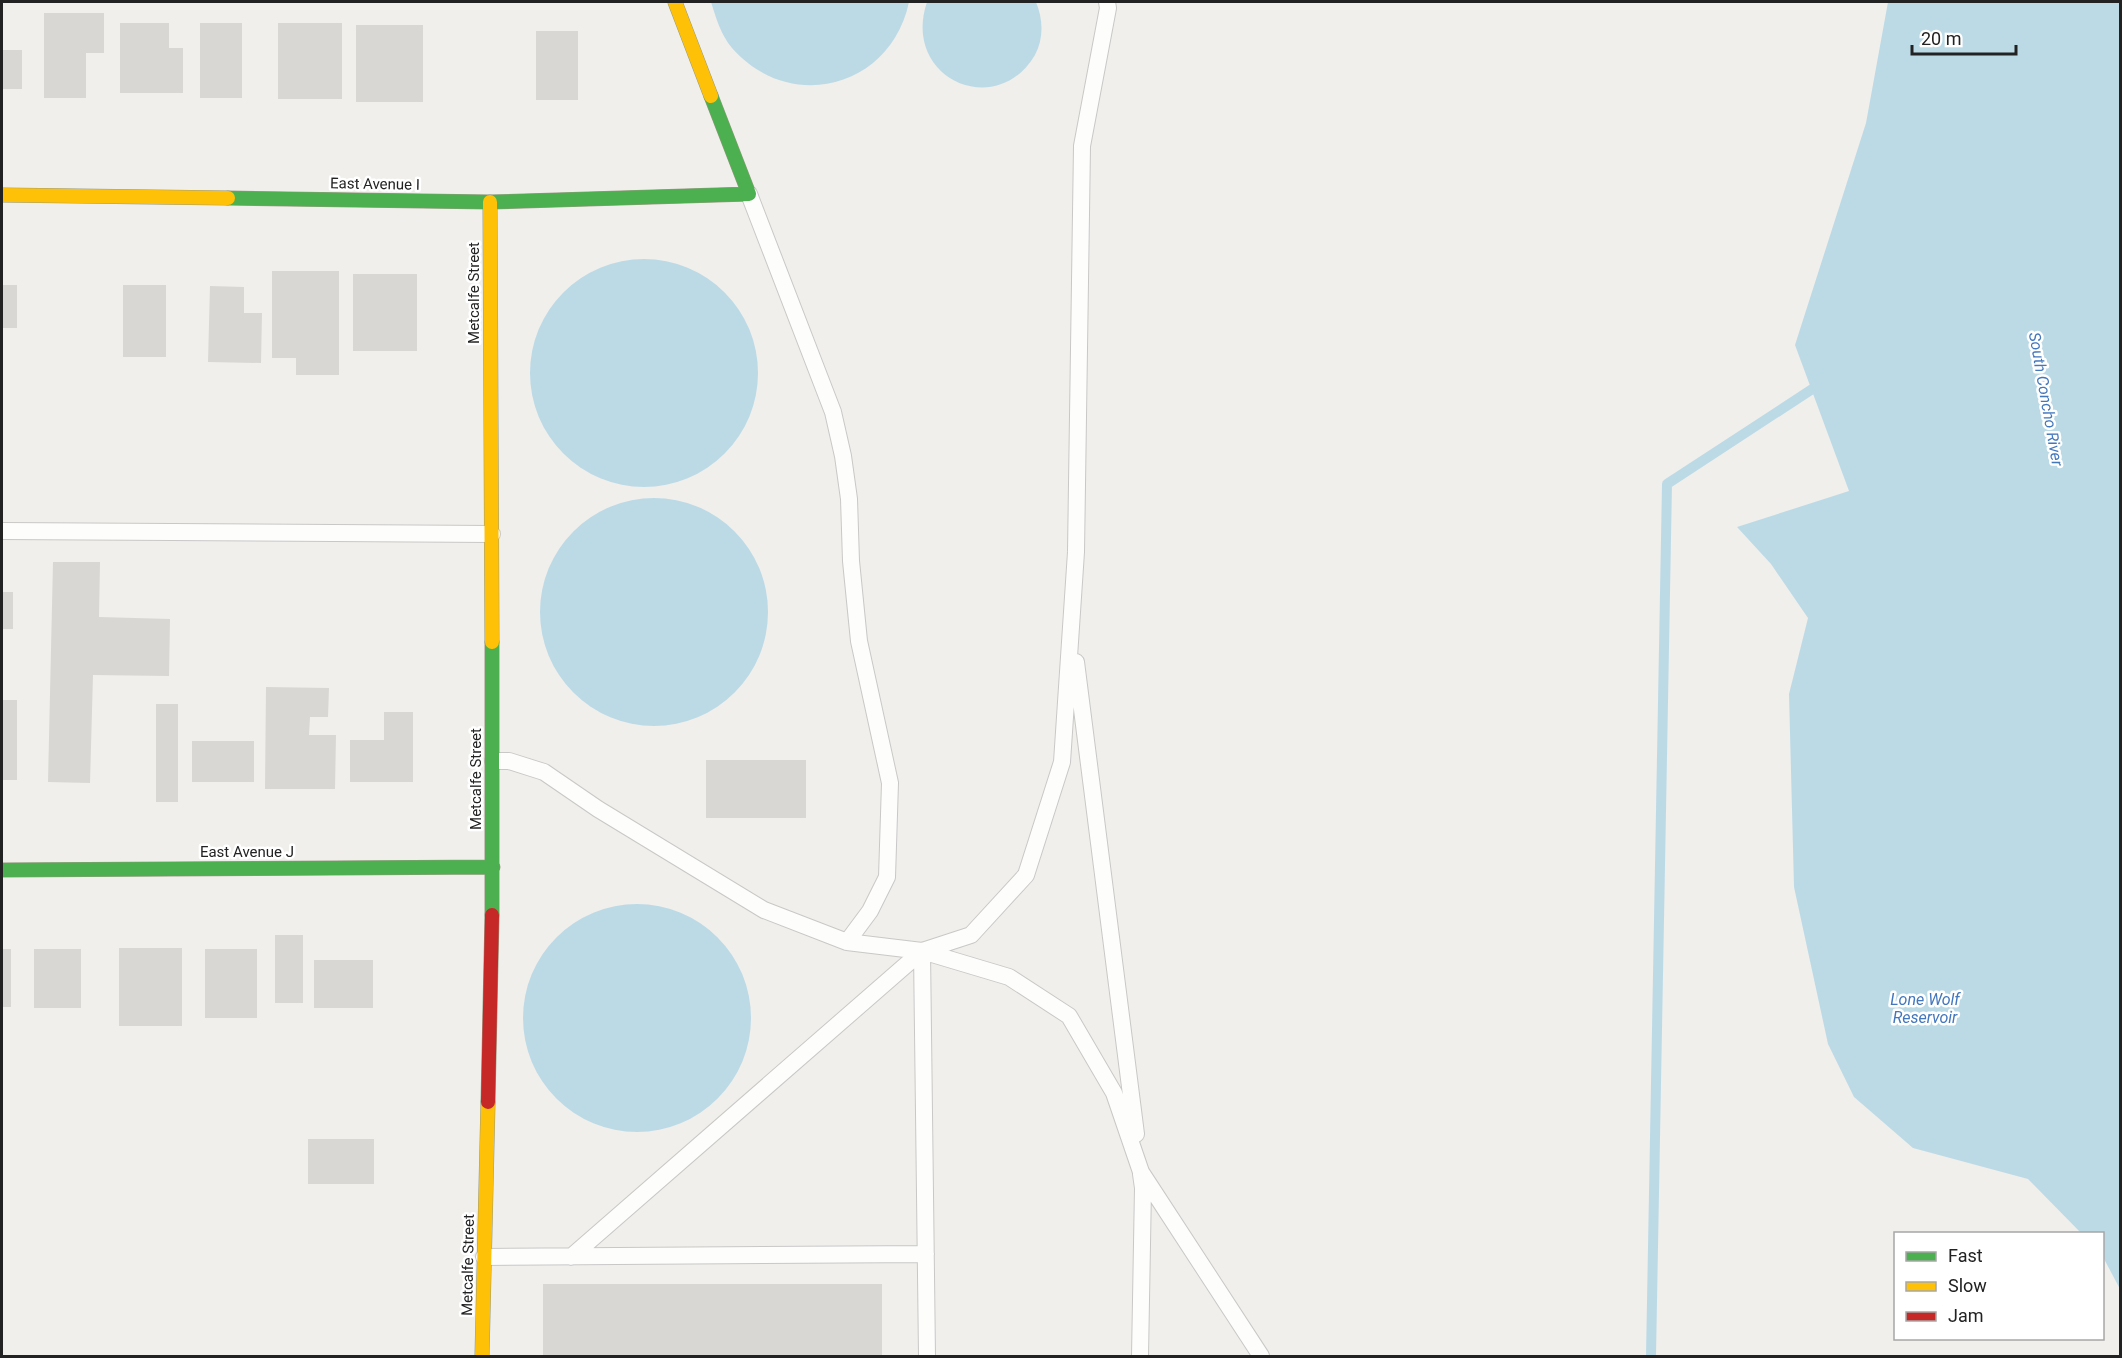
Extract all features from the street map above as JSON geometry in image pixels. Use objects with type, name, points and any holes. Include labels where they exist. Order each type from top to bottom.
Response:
[{"type":"street","points":[[675,2],[749,194]]},
{"type":"street","name":"East Avenue I","points":[[2,195],[490,202],[749,194]]},
{"type":"street","name":"Metcalfe Street","points":[[482,1356],[493,867],[490,202]]},
{"type":"street","name":"East Avenue J","points":[[2,870],[493,867]]},
{"type":"lane","points":[[571,1257],[922,951],[971,935],[1026,875],[1062,762],[1077,540],[1082,146],[1108,8],[1107,2]]},
{"type":"lane","points":[[749,194],[833,412],[843,456],[849,499],[859,641],[890,783],[887,876],[870,911],[847,942]]},
{"type":"lane","points":[[2,531],[492,534]]},
{"type":"lane","points":[[1071,626],[1143,1188],[1140,1356]]},
{"type":"lane","points":[[493,761],[509,761],[544,772],[598,809],[764,910],[847,942],[922,951],[1009,977],[1070,1016],[1114,1093],[1141,1172],[1261,1356]]},
{"type":"lane","points":[[922,951],[927,1356]]},
{"type":"lane","points":[[484,1257],[926,1254]]},
{"type":"water","points":[[711,2],[909,2],[899,31],[882,55],[860,72],[836,82],[809,85],[782,81],[756,68],[732,48],[719,26]]},
{"type":"water","points":[[927,2],[1036,2],[1042,28],[1035,55],[1018,75],[998,85],[977,87],[957,82],[939,70],[927,52],[923,29]]},
{"type":"water","points":[[1888,2],[2120,2],[2120,1289],[2104,1259],[2104,1232],[2080,1232],[2028,1179],[1913,1148],[1854,1097],[1828,1044],[1794,887],[1789,694],[1808,618],[1771,564],[1737,527],[1849,491],[1795,345],[1866,123]]},
{"type":"water","points":[[633,259],[655,259],[698,272],[725,292],[745,319],[756,351],[758,373],[756,395],[745,427],[725,454],[698,474],[677,482],[655,487],[633,487],[590,474],[563,454],[543,427],[535,406],[530,384],[530,362],[543,319],[563,292],[590,272],[611,264]]},
{"type":"water","points":[[643,498],[665,498],[708,511],[735,531],[755,558],[766,590],[768,612],[766,634],[755,666],[735,693],[708,713],[687,721],[665,726],[643,726],[600,713],[573,693],[553,666],[545,645],[540,623],[540,601],[553,558],[573,531],[600,511],[621,503]]},
{"type":"water","points":[[626,904],[648,904],[691,917],[718,937],[738,964],[749,996],[751,1018],[749,1040],[738,1072],[718,1099],[691,1119],[670,1127],[648,1132],[626,1132],[583,1119],[556,1099],[536,1072],[528,1051],[523,1029],[523,1007],[536,964],[556,937],[583,917],[604,909]]},
{"type":"building","points":[[44,13],[104,13],[104,53],[86,53],[86,98],[44,98]]},
{"type":"building","points":[[120,23],[169,23],[169,48],[183,48],[183,93],[120,93]]},
{"type":"building","points":[[200,23],[242,23],[242,98],[200,98]]},
{"type":"building","points":[[278,23],[342,23],[342,99],[278,99]]},
{"type":"building","points":[[356,25],[423,25],[423,102],[356,102]]},
{"type":"building","points":[[536,31],[578,31],[578,100],[536,100]]},
{"type":"building","points":[[2,50],[22,50],[22,89],[2,89]]},
{"type":"building","points":[[272,271],[339,271],[339,375],[296,375],[296,358],[272,358]]},
{"type":"building","points":[[353,274],[417,274],[417,351],[353,351]]},
{"type":"building","points":[[2,285],[17,285],[17,328],[2,328]]},
{"type":"building","points":[[123,285],[166,285],[166,357],[123,357]]},
{"type":"building","points":[[210,286],[244,287],[244,313],[262,313],[261,363],[208,362]]},
{"type":"building","points":[[53,562],[100,562],[99,617],[170,619],[169,676],[93,675],[90,783],[48,782]]},
{"type":"building","points":[[2,592],[13,592],[13,629],[2,629]]},
{"type":"building","points":[[266,687],[329,688],[328,717],[310,717],[309,735],[336,735],[335,789],[265,789]]},
{"type":"building","points":[[2,700],[17,700],[17,780],[2,780]]},
{"type":"building","points":[[156,704],[178,704],[178,802],[156,802]]},
{"type":"building","points":[[384,712],[413,712],[413,782],[350,782],[350,740],[384,740]]},
{"type":"building","points":[[192,741],[254,741],[254,782],[192,782]]},
{"type":"building","points":[[706,760],[806,760],[806,818],[706,818]]},
{"type":"building","points":[[275,935],[303,935],[303,1003],[275,1003]]},
{"type":"building","points":[[119,948],[182,948],[182,1026],[119,1026]]},
{"type":"building","points":[[2,949],[11,949],[11,1007],[2,1007]]},
{"type":"building","points":[[34,949],[81,949],[81,1008],[34,1008]]},
{"type":"building","points":[[205,949],[257,949],[257,1018],[205,1018]]},
{"type":"building","points":[[314,960],[373,960],[373,1008],[314,1008]]},
{"type":"building","points":[[308,1139],[374,1139],[374,1184],[308,1184]]},
{"type":"building","points":[[543,1284],[882,1284],[882,1356],[543,1356]]},
{"type":"waterway","points":[[1651,1356],[1667,484],[1823,382]]},
{"type":"traffic: fast","points":[[228,198],[490,202],[749,194],[711,96]]},
{"type":"traffic: fast","points":[[492,642],[492,915]]},
{"type":"traffic: fast","points":[[2,870],[493,867]]},
{"type":"traffic: slow","points":[[675,2],[711,96]]},
{"type":"traffic: slow","points":[[2,195],[228,198]]},
{"type":"traffic: slow","points":[[490,202],[492,642]]},
{"type":"traffic: slow","points":[[482,1356],[488,1102]]},
{"type":"traffic: jam","points":[[488,1102],[492,915]]},
{"type":"water label","name":"South Concho River","points":[[2046,399]]},
{"type":"water label","name":"Lone Wolf Reservoir","points":[[1925,1008]]}]
